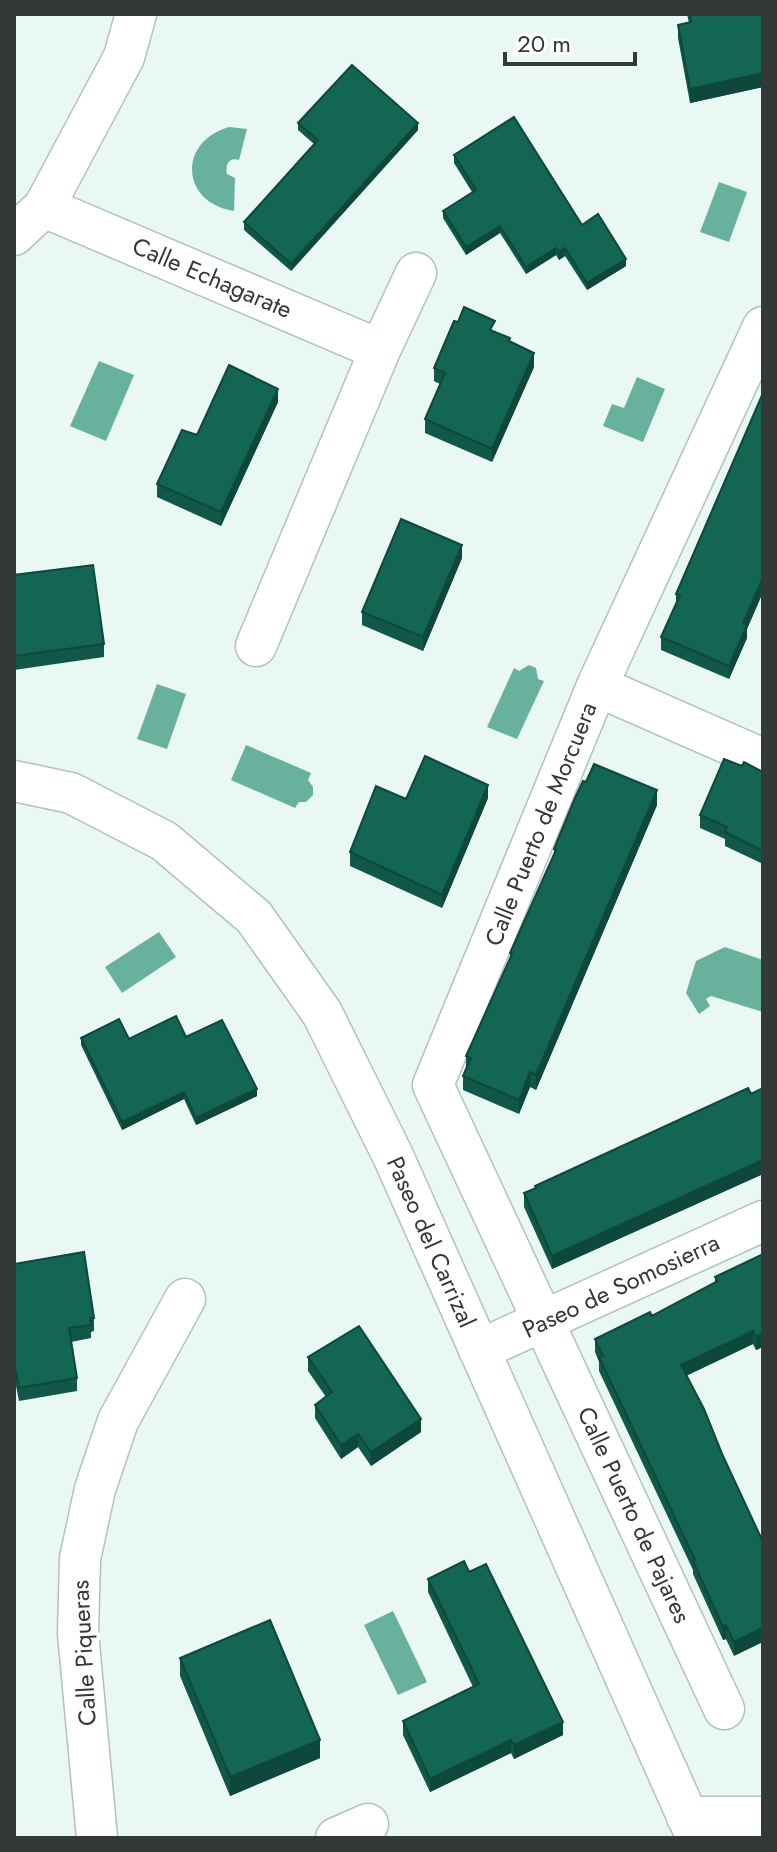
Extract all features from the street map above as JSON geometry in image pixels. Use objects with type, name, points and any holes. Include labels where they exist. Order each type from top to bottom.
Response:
[{"type":"street","points":[[14,235],[44,207],[124,57],[136,14]]},
{"type":"street","name":"Calle Echagarate","points":[[44,207],[380,350]]},
{"type":"street","points":[[256,646],[380,350],[416,273]]},
{"type":"street","name":"Calle Puerto de Morcuera","points":[[545,1322],[433,1085],[597,686],[763,327]]},
{"type":"street","points":[[597,686],[763,759]]},
{"type":"street","name":"Paseo del Carrizal","points":[[14,781],[71,793],[164,841],[254,917],[322,1013],[393,1156],[692,1828]]},
{"type":"street","name":"Paseo de Somosierra","points":[[479,1350],[763,1221]]},
{"type":"street","name":"Calle Piqueras","points":[[97,1838],[78,1633],[80,1559],[95,1489],[118,1421],[185,1299]]},
{"type":"street","name":"Calle Puerto de Pajares","points":[[545,1322],[724,1709]]},
{"type":"street","points":[[692,1828],[763,1817]]},
{"type":"shaded area","points":[[229,127],[247,129],[239,160],[228,162],[227,168],[227,174],[235,178],[234,211],[216,206],[204,197],[195,185],[192,172],[200,145]]},
{"type":"shaded area","points":[[719,182],[747,192],[729,242],[700,232]]},
{"type":"shaded area","points":[[99,361],[134,375],[106,441],[70,426]]},
{"type":"shaded area","points":[[637,377],[665,389],[643,442],[603,426],[612,404],[624,408]]},
{"type":"shaded area","points":[[529,665],[536,668],[538,679],[544,681],[517,739],[487,727],[514,668],[519,671]]},
{"type":"shaded area","points":[[157,684],[186,694],[167,749],[137,739]]},
{"type":"shaded area","points":[[246,745],[311,773],[308,780],[313,787],[313,795],[306,802],[299,802],[295,808],[231,780]]},
{"type":"shaded area","points":[[159,932],[176,957],[122,993],[105,967]]},
{"type":"shaded area","points":[[725,947],[763,960],[763,1012],[711,996],[706,999],[710,1006],[699,1014],[686,993],[696,961]]},
{"type":"shaded area","points":[[393,1611],[427,1682],[398,1695],[364,1625]]},
{"type":"building","points":[[690,14],[763,14],[763,73],[690,89],[678,25],[691,22]]},
{"type":"building","points":[[352,65],[418,123],[291,264],[244,222],[318,140],[298,123]]},
{"type":"building","points":[[514,117],[582,225],[598,214],[626,259],[587,283],[565,248],[559,252],[556,248],[526,267],[500,226],[466,247],[443,211],[476,190],[454,155]]},
{"type":"building","points":[[464,307],[495,321],[490,330],[534,353],[492,449],[425,419],[445,373],[434,368],[454,321],[458,322]]},
{"type":"building","points":[[229,365],[278,389],[221,512],[157,484],[182,430],[197,435]]},
{"type":"building","points":[[763,393],[763,578],[743,623],[747,625],[729,666],[661,637],[680,595],[676,594]]},
{"type":"building","points":[[401,519],[462,545],[423,637],[362,612]]},
{"type":"building","points":[[93,565],[104,644],[14,656],[14,575]]},
{"type":"building","points":[[425,756],[488,785],[442,895],[350,852],[376,786],[406,799]]},
{"type":"building","points":[[724,759],[742,766],[744,762],[763,772],[763,851],[725,832],[727,827],[700,815]]},
{"type":"building","points":[[594,764],[657,790],[536,1075],[530,1072],[519,1100],[463,1076],[471,1058],[466,1056],[556,850],[575,798]]},
{"type":"building","points":[[176,1016],[186,1037],[222,1020],[257,1089],[196,1118],[184,1092],[122,1122],[81,1038],[119,1019],[129,1039]]},
{"type":"building","points":[[748,1088],[751,1094],[763,1088],[763,1160],[552,1256],[524,1193]]},
{"type":"building","points":[[84,1252],[94,1318],[90,1318],[91,1325],[69,1328],[77,1378],[19,1388],[14,1362],[14,1264]]},
{"type":"building","points":[[763,1254],[763,1333],[756,1337],[753,1331],[681,1365],[763,1542],[763,1628],[734,1642],[726,1625],[723,1627],[695,1560],[599,1357],[603,1356],[595,1339],[650,1312],[652,1316],[718,1281],[715,1277]]},
{"type":"building","points":[[359,1326],[421,1419],[371,1452],[358,1434],[341,1445],[315,1405],[332,1392],[308,1357]]},
{"type":"building","points":[[464,1561],[469,1572],[486,1564],[563,1722],[514,1745],[511,1740],[430,1779],[403,1721],[479,1684],[428,1579]]},
{"type":"building","points":[[270,1620],[320,1740],[230,1777],[180,1658]]}]
